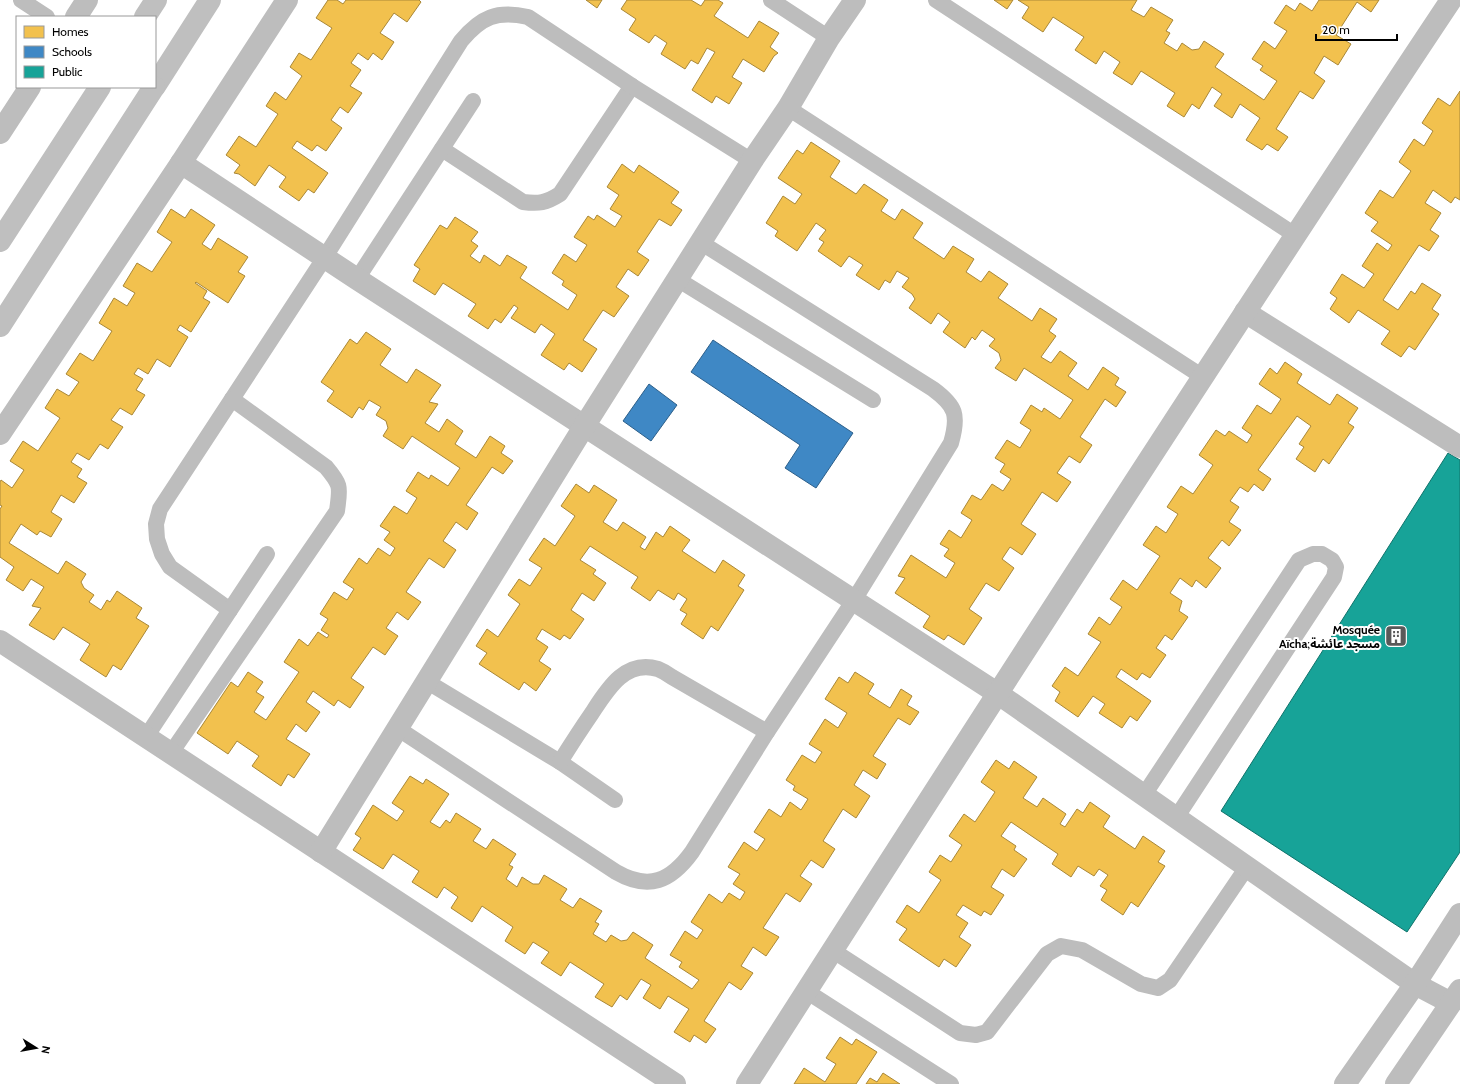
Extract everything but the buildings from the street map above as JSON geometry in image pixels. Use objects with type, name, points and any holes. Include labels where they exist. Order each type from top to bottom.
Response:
[{"type":"street","points":[[77,16],[87,0]]},
{"type":"street","points":[[146,16],[156,0]]},
{"type":"street","points":[[156,83],[210,0]]},
{"type":"street","points":[[0,434],[181,164],[286,0]]},
{"type":"street","points":[[321,852],[585,425],[700,242],[788,108],[829,38],[855,0]]},
{"type":"street","points":[[747,1084],[997,693],[1244,312],[1451,0]]},
{"type":"street","points":[[0,133],[29,88]]},
{"type":"street","points":[[0,241],[99,88]]},
{"type":"street","points":[[0,326],[153,88]]},
{"type":"street","points":[[181,164],[997,693],[1415,984],[1456,996],[1396,1084]]},
{"type":"street","points":[[1244,312],[1460,447]]},
{"type":"street","points":[[0,641],[675,1084]]},
{"type":"street","points":[[1345,1084],[1415,984],[1460,914]]},
{"type":"lane","points":[[21,0],[45,16]]},
{"type":"lane","points":[[771,0],[829,38]]},
{"type":"lane","points":[[936,0],[1295,235]]},
{"type":"lane","points":[[230,610],[170,567],[162,554],[157,539],[156,524],[160,509],[324,257],[461,41],[471,29],[483,20],[498,15],[513,14],[528,17],[632,86],[752,161]]},
{"type":"lane","points":[[442,149],[523,202],[536,204],[549,201],[560,194],[568,184],[632,86]]},
{"type":"lane","points":[[357,279],[473,101]]},
{"type":"lane","points":[[788,108],[1203,377]]},
{"type":"lane","points":[[397,728],[616,872],[629,879],[643,882],[658,880],[671,875],[683,865],[767,732],[854,600],[951,443],[956,426],[955,416],[946,399],[933,389],[700,242]]},
{"type":"lane","points":[[677,279],[873,400]]},
{"type":"lane","points":[[171,753],[337,511],[340,487],[337,480],[326,467],[232,399]]},
{"type":"lane","points":[[146,737],[267,554]]},
{"type":"lane","points":[[1144,795],[1299,560],[1313,554],[1322,554],[1332,560],[1336,568],[1334,577],[1176,818]]},
{"type":"lane","points":[[560,762],[606,691],[616,680],[628,671],[643,668],[658,670],[665,673],[767,732]]},
{"type":"lane","points":[[426,681],[560,762],[615,800]]},
{"type":"lane","points":[[832,950],[960,1033],[976,1035],[987,1032],[1047,954],[1061,946],[1082,950],[1141,984],[1158,988],[1170,980],[1247,867]]},
{"type":"lane","points":[[806,991],[951,1084]]},
{"type":"place","name":"Mosquée Aïcha;مسجد عائشة","points":[[1396,636]]}]
